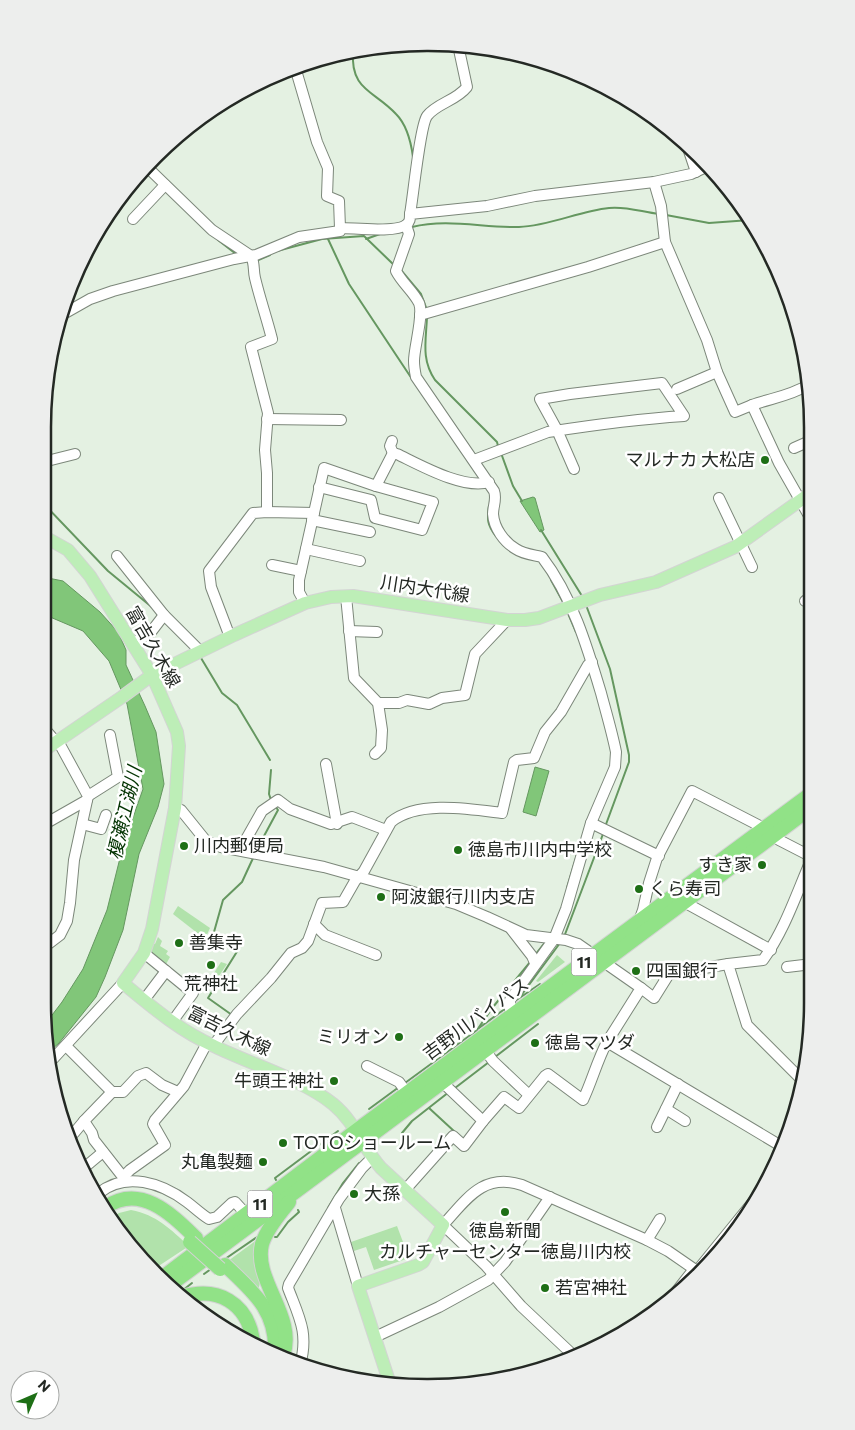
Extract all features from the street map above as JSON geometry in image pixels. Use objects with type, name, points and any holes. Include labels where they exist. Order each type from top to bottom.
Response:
[{"type":"highway","name":"吉野川バイパス","points":[[175,1281],[299,1189],[360,1136],[404,1088],[510,1008],[598,958],[684,902],[804,800]]},
{"type":"highway","name":"吉野川バイパス","points":[[167,1274],[246,1214],[360,1136],[448,1088],[489,1056],[638,921],[768,832],[804,811]]},
{"type":"highway","points":[[284,1350],[285,1340],[282,1318],[263,1270],[262,1244],[266,1234],[299,1189]]},
{"type":"highway","points":[[111,1205],[127,1199],[140,1199],[151,1202],[173,1216],[193,1240]]},
{"type":"highway","points":[[114,1211],[120,1207],[130,1206],[147,1209],[169,1222],[193,1240],[222,1267],[251,1290],[265,1307],[275,1333],[275,1346]]},
{"type":"highway","points":[[162,1270],[190,1257]]},
{"type":"highway","points":[[222,1267],[260,1311],[268,1334],[267,1343]]},
{"type":"highway","points":[[191,1295],[208,1294],[233,1303],[240,1308],[249,1322],[253,1336]]},
{"type":"main road","name":"川内大代線","points":[[51,745],[152,675],[230,637],[305,604],[331,596],[346,596],[506,620],[538,618],[574,604],[656,582],[735,547],[804,498]]},
{"type":"main road","name":"富吉久木線","points":[[51,540],[68,550],[90,576],[152,675],[177,732],[179,746],[175,808],[152,929],[144,953],[123,984],[172,1022],[210,1045],[315,1093],[336,1107],[360,1136],[372,1158],[443,1225]]},
{"type":"main road","points":[[388,1377],[358,1286],[423,1262],[443,1225]]},
{"type":"street","points":[[459,53],[467,87],[462,94],[439,107],[427,117],[421,140],[410,220],[396,271],[401,281],[408,287],[425,313],[414,361],[416,377],[474,460],[486,483],[496,496],[493,512],[494,521],[501,535],[516,549],[542,557],[574,604],[616,752],[615,767],[591,823],[566,909],[555,939],[533,960],[510,1008]]},
{"type":"street","points":[[70,311],[90,299],[113,292],[248,259],[300,237],[340,231],[339,201],[327,196],[328,168],[317,142],[297,75]]},
{"type":"street","points":[[692,159],[696,172]]},
{"type":"street","points":[[410,214],[488,206],[534,196],[654,182],[701,169]]},
{"type":"street","points":[[152,172],[212,230],[248,259],[255,278],[272,339],[251,348],[268,409],[265,450],[267,512]]},
{"type":"street","points":[[654,182],[660,206],[665,242],[707,340],[717,372],[735,412],[772,398],[792,394],[802,388]]},
{"type":"street","points":[[133,219],[165,185]]},
{"type":"street","points":[[340,228],[374,230],[407,228]]},
{"type":"street","points":[[425,313],[588,267],[665,242]]},
{"type":"street","points":[[677,389],[717,372]]},
{"type":"street","points":[[474,460],[548,432],[558,430],[643,419],[684,416],[662,382],[540,399],[558,430],[574,469]]},
{"type":"street","points":[[752,406],[779,463],[804,508]]},
{"type":"street","points":[[267,419],[341,420]]},
{"type":"street","points":[[305,604],[299,592],[299,580],[324,468],[375,486],[433,502],[422,530],[375,518],[371,500],[375,486],[393,454],[390,446],[392,440]]},
{"type":"street","points":[[794,448],[804,444]]},
{"type":"street","points":[[51,460],[75,454]]},
{"type":"street","points":[[393,454],[397,454],[459,482],[486,483]]},
{"type":"street","points":[[319,487],[371,500]]},
{"type":"street","points":[[719,498],[752,567]]},
{"type":"street","points":[[230,637],[211,588],[209,571],[253,514],[267,512],[313,516],[370,532]]},
{"type":"street","points":[[306,549],[360,561]]},
{"type":"street","points":[[117,556],[164,615],[200,651]]},
{"type":"street","points":[[272,565],[301,571]]},
{"type":"street","points":[[346,596],[354,678],[378,703],[382,730],[381,748],[375,754]]},
{"type":"street","points":[[133,644],[151,632],[164,615]]},
{"type":"street","points":[[378,703],[398,703],[407,700],[429,704],[442,698],[466,695],[475,654],[506,620]]},
{"type":"street","points":[[349,631],[377,632]]},
{"type":"street","points":[[102,1191],[124,1179],[130,1170],[165,1145],[153,1124],[176,1091],[184,1086],[193,1072],[198,1057],[271,978],[291,953],[302,948],[308,941],[322,903],[343,902],[364,871],[386,830],[394,820],[415,811],[451,808],[502,813],[514,762],[534,758],[545,732],[561,712],[590,663]]},
{"type":"street","points":[[51,735],[57,741],[88,798],[74,860],[67,920],[60,935],[51,942]]},
{"type":"street","points":[[51,820],[118,777],[110,735]]},
{"type":"street","points":[[326,764],[337,824]]},
{"type":"street","points":[[638,921],[643,910],[657,858],[692,791],[758,825],[779,840],[804,854]]},
{"type":"street","points":[[240,850],[262,811],[278,800],[290,809],[332,824],[337,824],[352,817],[386,830]]},
{"type":"street","points":[[175,808],[181,810],[206,841],[221,847],[324,866],[456,904],[526,935],[578,944],[654,998],[669,974],[763,960],[771,950],[804,876]]},
{"type":"street","points":[[82,824],[101,828],[106,815]]},
{"type":"street","points":[[591,823],[659,856]]},
{"type":"street","points":[[684,902],[771,950]]},
{"type":"street","points":[[314,924],[325,935],[376,955]]},
{"type":"street","points":[[510,929],[533,960]]},
{"type":"street","points":[[144,953],[193,993],[172,1022]]},
{"type":"street","points":[[728,964],[747,1025],[797,1075]]},
{"type":"street","points":[[787,967],[804,965]]},
{"type":"street","points":[[144,1000],[166,971]]},
{"type":"street","points":[[55,1057],[123,984]]},
{"type":"street","points":[[405,1190],[453,1136],[464,1146],[504,1097],[520,1108],[548,1074],[583,1100],[607,1042],[641,988]]},
{"type":"street","points":[[607,1042],[776,1143]]},
{"type":"street","points":[[66,1046],[112,1092],[123,1092],[138,1076],[146,1074],[176,1091]]},
{"type":"street","points":[[489,1056],[529,1095]]},
{"type":"street","points":[[367,1066],[404,1088]]},
{"type":"street","points":[[657,1127],[678,1084]]},
{"type":"street","points":[[448,1088],[483,1121]]},
{"type":"street","points":[[75,1132],[112,1092]]},
{"type":"street","points":[[666,1109],[685,1121]]},
{"type":"street","points":[[84,1121],[94,1140],[124,1179],[165,1189],[187,1202],[206,1218],[214,1218],[232,1202],[235,1202],[246,1214]]},
{"type":"street","points":[[88,1164],[103,1152]]},
{"type":"street","points":[[301,1357],[304,1340],[302,1324],[288,1288],[335,1208],[366,1163],[372,1158]]},
{"type":"street","points":[[569,1351],[521,1306],[494,1275],[443,1225],[471,1194],[479,1188],[489,1183],[510,1181],[647,1240],[696,1267]]},
{"type":"street","points":[[375,1337],[439,1307],[494,1275],[550,1197]]},
{"type":"street","points":[[335,1208],[358,1286]]},
{"type":"street","points":[[647,1240],[660,1219]]},
{"type":"shaded area","points":[[535,498],[544,530],[540,532],[520,501]]},
{"type":"shaded area","points":[[51,579],[63,581],[100,612],[118,632],[126,650],[126,665],[156,732],[164,784],[158,807],[139,854],[123,930],[105,977],[96,997],[54,1048],[52,1016],[83,969],[107,910],[123,846],[143,789],[127,704],[109,661],[83,631],[51,617]]},
{"type":"shaded area","points":[[535,767],[549,771],[536,816],[523,812]]},
{"type":"shaded area","points":[[178,906],[210,928],[205,939],[173,914]]},
{"type":"shaded area","points":[[158,937],[162,941],[160,946],[168,951],[166,954],[170,957],[165,966],[148,951],[150,943],[155,944]]},
{"type":"shaded area","points":[[557,955],[565,962],[538,982],[536,981]]},
{"type":"shaded area","points":[[221,962],[227,964],[207,994],[203,990]]},
{"type":"shaded area","points":[[131,1210],[148,1215],[169,1228],[189,1246],[158,1266],[129,1232],[117,1215]]},
{"type":"shaded area","points":[[397,1226],[409,1258],[374,1270],[366,1247],[354,1251],[351,1242]]},
{"type":"shaded area","points":[[258,1239],[261,1279],[258,1291],[228,1261]]},
{"type":"waterway","points":[[353,58],[355,74],[359,82],[400,118],[408,134],[413,157]]},
{"type":"waterway","points":[[412,227],[439,223],[506,227],[531,226],[587,212],[615,208],[628,208],[659,214]]},
{"type":"waterway","points":[[666,215],[709,223],[742,221]]},
{"type":"waterway","points":[[366,239],[380,234]]},
{"type":"waterway","points":[[277,251],[322,239],[364,236],[394,265]]},
{"type":"waterway","points":[[328,239],[349,284],[412,379]]},
{"type":"waterway","points":[[218,240],[236,254]]},
{"type":"waterway","points":[[256,261],[270,255]]},
{"type":"waterway","points":[[400,269],[421,294],[427,310]]},
{"type":"waterway","points":[[427,317],[425,350],[428,365],[435,380],[497,442],[498,446]]},
{"type":"waterway","points":[[501,453],[513,486],[522,501]]},
{"type":"waterway","points":[[489,506],[488,522],[496,536]]},
{"type":"waterway","points":[[51,511],[108,571],[153,608]]},
{"type":"waterway","points":[[541,530],[582,596]]},
{"type":"waterway","points":[[551,580],[563,602]]},
{"type":"waterway","points":[[586,605],[610,669],[629,755],[629,762],[605,827]]},
{"type":"waterway","points":[[567,611],[576,632]]},
{"type":"waterway","points":[[201,658],[222,693],[237,705],[270,760]]},
{"type":"waterway","points":[[271,770],[269,794],[271,800]]},
{"type":"waterway","points":[[257,849],[278,810],[275,806]]},
{"type":"waterway","points":[[564,937],[603,834]]},
{"type":"waterway","points":[[567,888],[582,838]]},
{"type":"waterway","points":[[232,1015],[208,998],[238,950],[237,947],[214,932],[223,900],[242,882],[254,856]]},
{"type":"waterway","points":[[535,955],[546,941]]},
{"type":"waterway","points":[[520,997],[560,943]]},
{"type":"waterway","points":[[477,1030],[493,1007],[531,961]]},
{"type":"waterway","points":[[515,1001],[540,984]]},
{"type":"waterway","points":[[479,1028],[506,1008]]},
{"type":"waterway","points":[[495,1057],[538,1024]]},
{"type":"waterway","points":[[405,1083],[476,1031]]},
{"type":"waterway","points":[[455,1088],[489,1062]]},
{"type":"waterway","points":[[369,1109],[399,1087]]},
{"type":"waterway","points":[[402,1133],[412,1121],[449,1092]]},
{"type":"waterway","points":[[429,1108],[455,1132]]},
{"type":"waterway","points":[[276,1180],[275,1178],[338,1131]]},
{"type":"waterway","points":[[328,1208],[343,1183],[359,1163]]},
{"type":"waterway","points":[[275,1237],[299,1212],[298,1210]]},
{"type":"waterway","points":[[225,1259],[260,1235]]},
{"type":"waterway","points":[[204,1274],[211,1269]]},
{"type":"waterway","points":[[184,1289],[192,1283]]},
{"type":"waterway","points":[[284,1289],[287,1298]]},
{"type":"place","name":"マルナカ 大松店","points":[[765,460]]},
{"type":"place","name":"川内郵便局","points":[[184,846]]},
{"type":"place","name":"徳島市川内中学校","points":[[458,850]]},
{"type":"place","name":"すき家","points":[[762,865]]},
{"type":"place","name":"くら寿司","points":[[639,889]]},
{"type":"place","name":"阿波銀行川内支店","points":[[381,897]]},
{"type":"place","name":"善集寺","points":[[179,943]]},
{"type":"place","name":"荒神社","points":[[211,965]]},
{"type":"place","name":"四国銀行","points":[[636,971]]},
{"type":"place","name":"ミリオン","points":[[399,1037]]},
{"type":"place","name":"徳島マツダ","points":[[535,1043]]},
{"type":"place","name":"牛頭王神社","points":[[334,1081]]},
{"type":"place","name":"TOTOショールーム","points":[[283,1143]]},
{"type":"place","name":"丸亀製麺","points":[[263,1162]]},
{"type":"place","name":"大孫","points":[[354,1194]]},
{"type":"place","name":"徳島新聞 カルチャーセンター徳島川内校","points":[[505,1212]]},
{"type":"place","name":"若宮神社","points":[[545,1288]]},
{"type":"water label","name":"榎瀬江湖川","points":[[124,813]]}]
